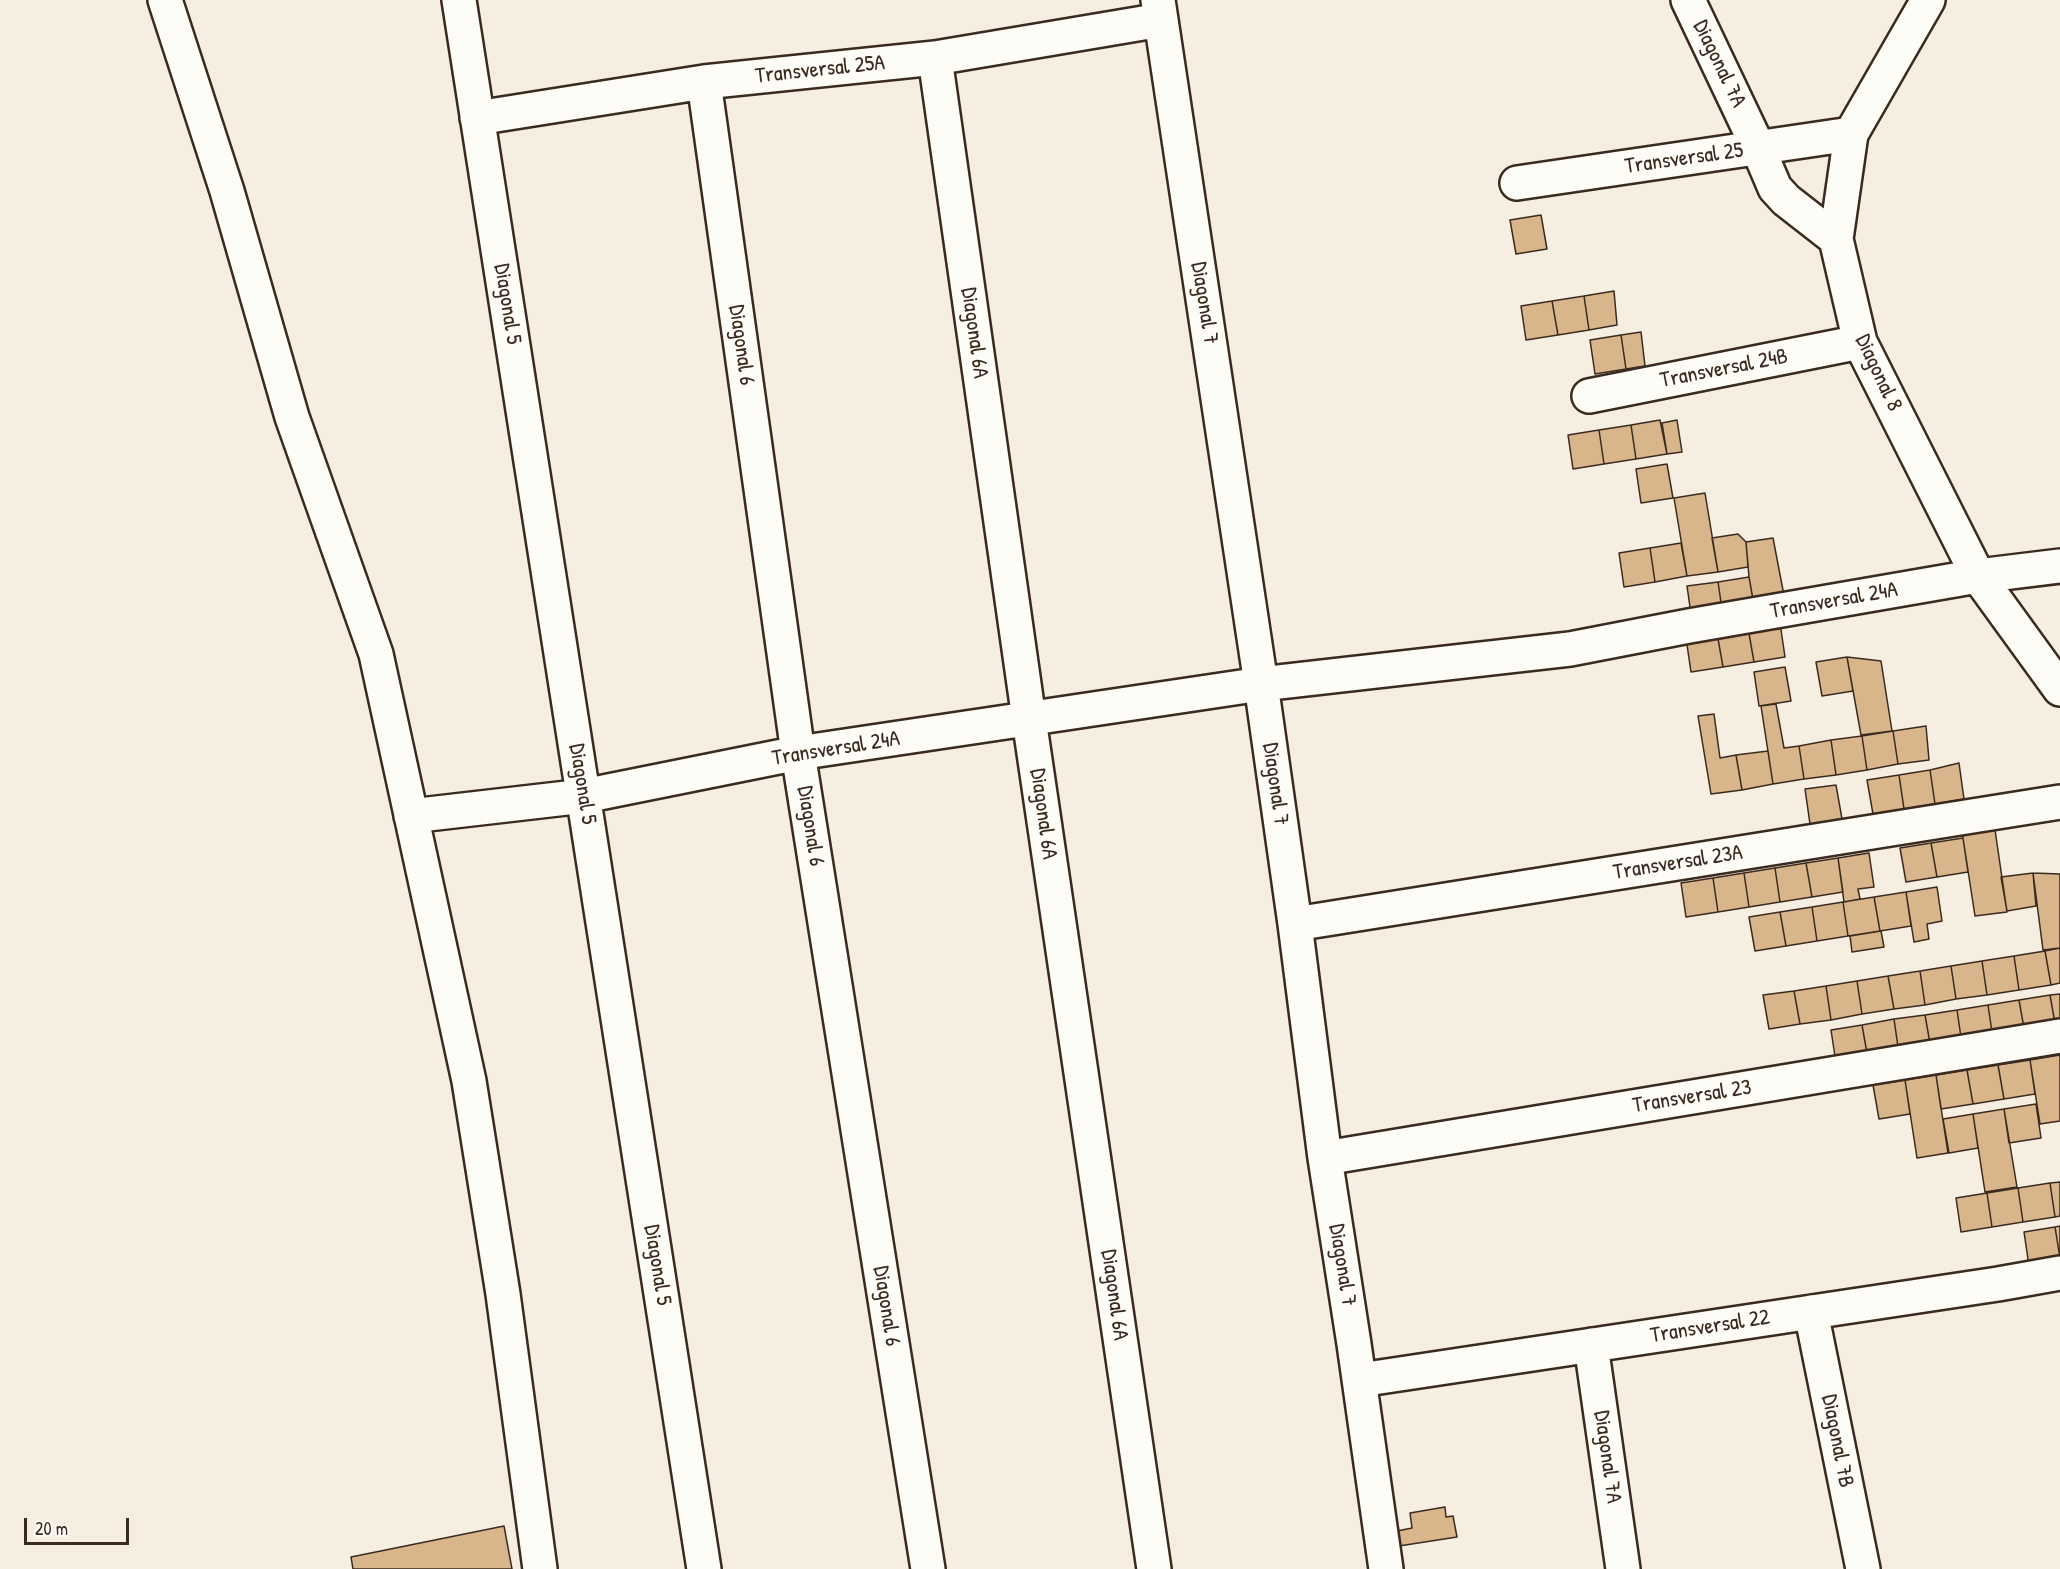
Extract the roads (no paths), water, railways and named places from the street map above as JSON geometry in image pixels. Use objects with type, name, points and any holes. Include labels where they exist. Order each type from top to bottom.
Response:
[{"type":"street","points":[[165,0],[227,191],[292,417],[376,654],[469,1081],[503,1294],[540,1569]]},
{"type":"street","name":"Diagonal 5","points":[[459,0],[704,1569]]},
{"type":"street","name":"Diagonal 7A","points":[[1688,0],[1775,188],[1786,200],[1836,239]]},
{"type":"street","name":"Diagonal 8","points":[[1928,0],[1851,134],[1836,239],[1860,342],[1978,576],[2060,689]]},
{"type":"street","name":"Transversal 25A","points":[[477,118],[704,82],[935,58],[1160,10]]},
{"type":"street","name":"Diagonal 7","points":[[1160,10],[1261,684],[1325,1158],[1360,1380],[1386,1569]]},
{"type":"street","name":"Diagonal 6A","points":[[935,58],[1154,1569]]},
{"type":"street","name":"Diagonal 6","points":[[704,82],[798,753],[928,1569]]},
{"type":"street","name":"Transversal 25","points":[[1517,183],[1851,134]]},
{"type":"street","name":"Transversal 24B","points":[[1589,396],[1860,342]]},
{"type":"street","name":"Transversal 24A","points":[[411,816],[584,796],[798,753],[1261,684],[1570,649],[1978,576],[2060,566]]},
{"type":"street","name":"Transversal 23A","points":[[1295,924],[2060,802]]},
{"type":"street","name":"Transversal 23","points":[[1325,1158],[2060,1036]]},
{"type":"street","name":"Transversal 22","points":[[1360,1380],[2060,1273]]},
{"type":"street","name":"Diagonal 7B","points":[[1811,1312],[1863,1569]]},
{"type":"street","name":"Diagonal 7A","points":[[1591,1345],[1623,1569]]}]
